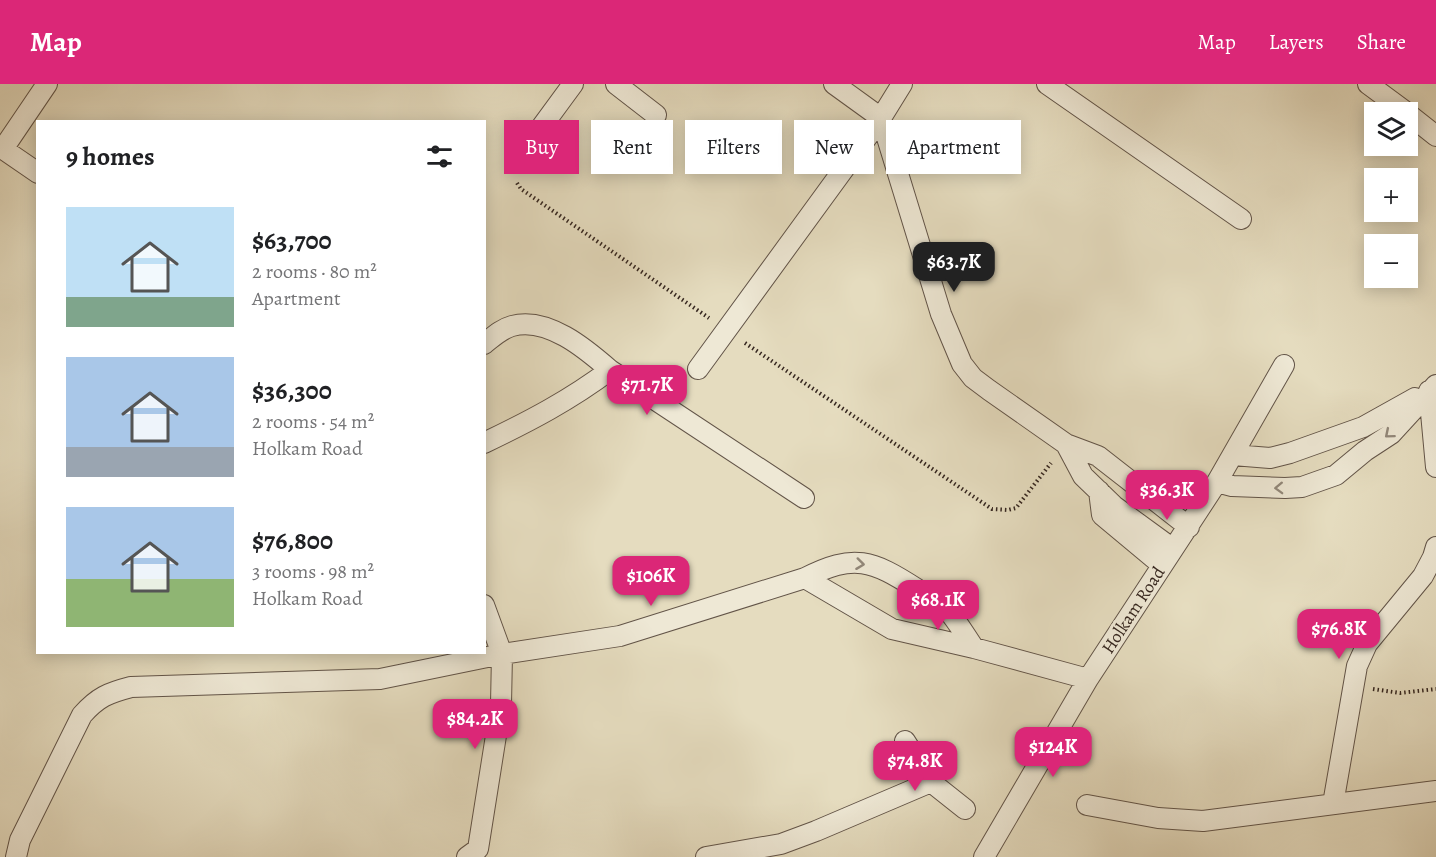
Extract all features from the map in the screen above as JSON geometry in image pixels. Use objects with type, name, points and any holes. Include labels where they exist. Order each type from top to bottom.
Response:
[{"type":"street","points":[[36,172],[2,148],[47,84]]},
{"type":"street","points":[[547,120],[573,84]]},
{"type":"street","points":[[616,84],[656,115]]},
{"type":"street","points":[[834,84],[881,118],[941,314],[962,364],[981,384],[1066,444],[1098,456],[1189,526]]},
{"type":"street","points":[[698,369],[881,118],[902,84]]},
{"type":"street","points":[[1047,84],[1241,219]]},
{"type":"street","points":[[1368,84],[1392,102]]},
{"type":"street","points":[[1418,122],[1436,136]]},
{"type":"street","points":[[486,342],[511,326],[524,324],[564,335],[610,370],[804,498]]},
{"type":"street","name":"Holkam Road","points":[[984,857],[1088,679],[1217,482],[1284,365]]},
{"type":"street","points":[[486,441],[557,407],[610,370]]},
{"type":"street","points":[[1233,455],[1270,458],[1290,453],[1363,427],[1432,388]]},
{"type":"street","points":[[1432,388],[1436,467]]},
{"type":"street","points":[[1217,482],[1232,486],[1302,487],[1336,475],[1365,451],[1391,434],[1432,388]]},
{"type":"street","points":[[1066,444],[1083,476],[1099,491],[1102,515],[1168,557]]},
{"type":"street","points":[[1333,804],[1357,666],[1367,644],[1423,576],[1436,547]]},
{"type":"street","points":[[16,857],[20,840],[77,724],[95,701],[109,693],[131,687],[380,679],[502,654],[620,636],[805,578],[828,566],[845,562],[875,566],[893,574],[941,603],[974,648]]},
{"type":"street","points":[[805,578],[892,629],[974,648],[1088,679]]},
{"type":"street","points":[[478,854],[501,704],[502,654],[486,610]]},
{"type":"street","points":[[905,741],[931,782],[965,809]]},
{"type":"street","points":[[706,857],[781,844],[931,782]]},
{"type":"street","points":[[1087,805],[1158,818],[1203,821],[1436,791]]},
{"type":"path","points":[[514,174],[520,189],[992,509],[1016,508],[1066,444]]},
{"type":"path","points":[[1353,681],[1372,689],[1400,693],[1436,689]]}]
